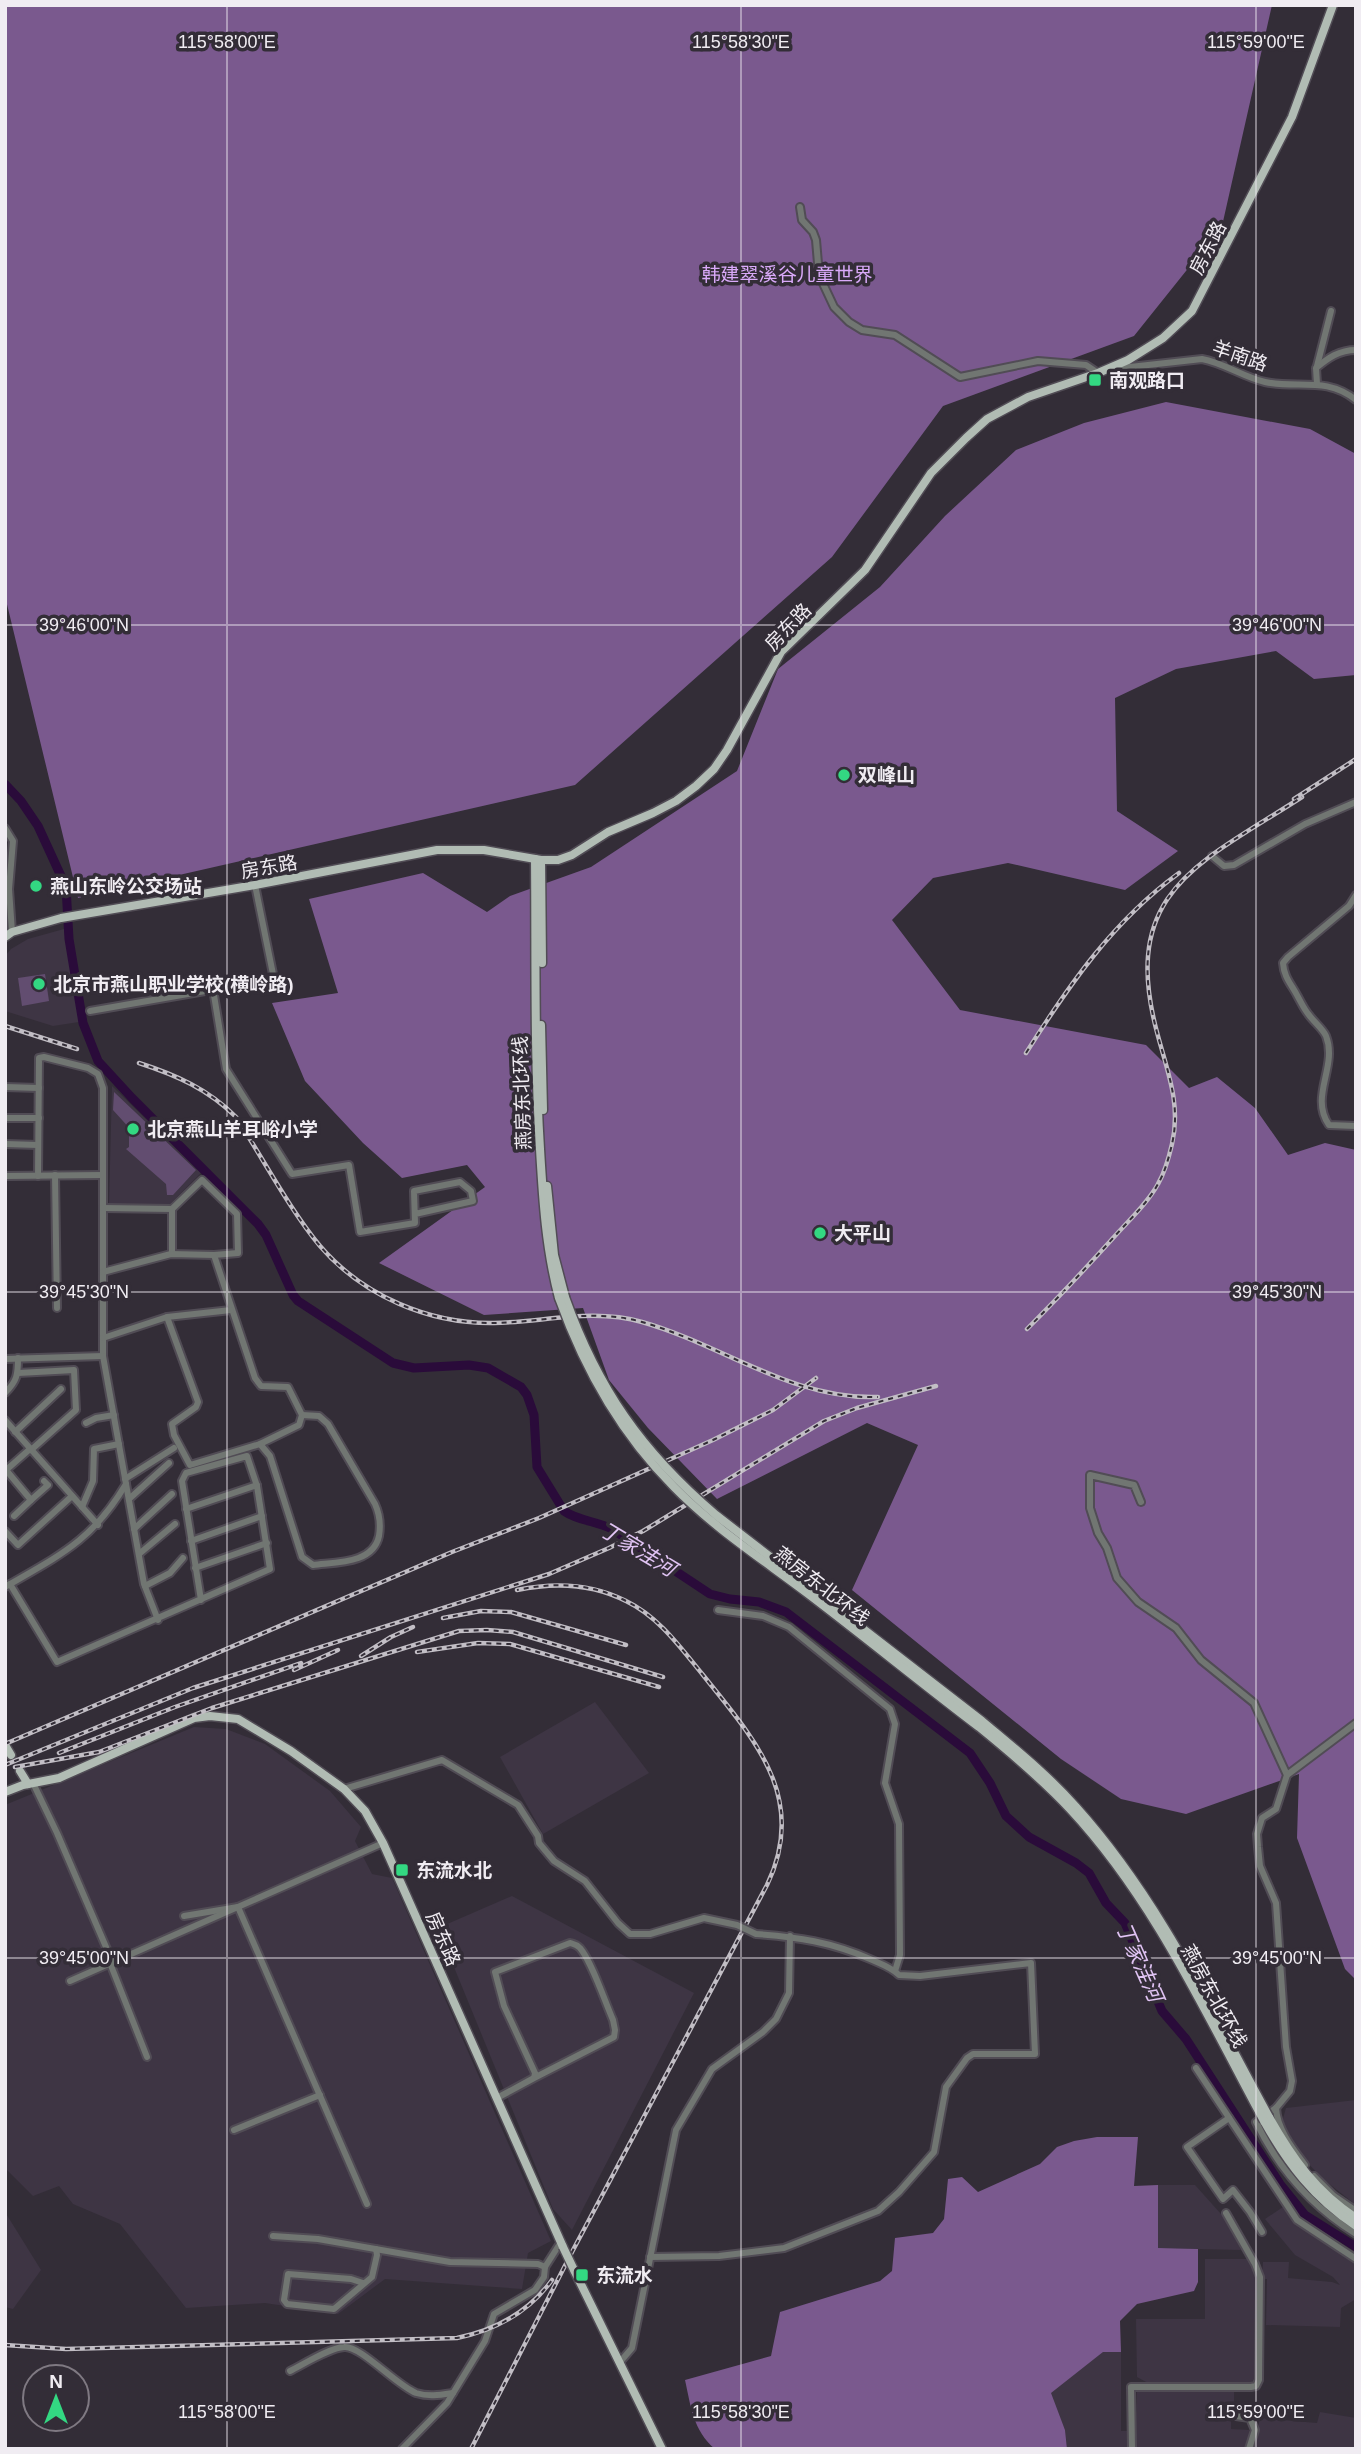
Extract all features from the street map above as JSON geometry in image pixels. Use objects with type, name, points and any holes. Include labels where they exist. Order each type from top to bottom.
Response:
[{"type":"main road","name":"房东路","points":[[8,934],[61,918],[256,885],[437,850],[484,849],[538,860],[558,860],[572,855],[608,832],[653,813],[695,786],[714,769],[727,750],[781,652],[865,570],[931,473],[988,419],[1028,397],[1110,369],[1163,338],[1192,311],[1287,128],[1333,5]]},
{"type":"main road","name":"燕房东北环线","points":[[538,860],[541,1062],[554,1255],[562,1298],[611,1395],[641,1441],[681,1485],[982,1721],[1075,1806],[1123,1864],[1163,1923],[1283,2154],[1321,2200],[1356,2225]]},
{"type":"main road","name":"房东路","points":[[5,1792],[59,1778],[194,1718],[210,1716],[238,1719],[312,1765],[344,1789],[365,1811],[383,1843],[562,2245],[662,2449]]},
{"type":"main road","points":[[5,1745],[11,1755]]},
{"type":"main road","points":[[20,1771],[31,1784]]},
{"type":"main road","name":"燕房东北环线","points":[[1267,2119],[1312,2183],[1356,2218]]},
{"type":"street","points":[[800,207],[802,220],[813,232],[816,240],[819,275],[823,286],[834,307],[862,330],[895,335],[960,377],[1038,361],[1086,365],[1098,373]]},
{"type":"street","points":[[1317,384],[1316,368],[1331,311]]},
{"type":"street","points":[[1316,368],[1343,351],[1356,350]]},
{"type":"street","name":"羊南路","points":[[1110,369],[1202,359],[1213,361],[1253,380],[1283,385],[1317,384],[1335,388],[1356,400]]},
{"type":"street","points":[[1212,856],[1224,866],[1234,865],[1305,824],[1356,802]]},
{"type":"street","points":[[5,828],[13,841],[8,934]]},
{"type":"street","points":[[90,1010],[274,979],[256,885]]},
{"type":"street","points":[[1356,895],[1349,906],[1283,963],[1289,986],[1298,996],[1302,1008],[1326,1036],[1326,1080],[1320,1097],[1324,1118],[1329,1125],[1356,1126]]},
{"type":"street","points":[[214,989],[226,1069],[292,1174],[349,1165],[360,1232],[415,1223],[414,1191],[460,1182],[471,1191],[473,1201],[415,1214]]},
{"type":"street","points":[[38,1175],[39,1058],[44,1057],[78,1065],[98,1074],[103,1088],[103,1356],[145,1586],[158,1620]]},
{"type":"street","points":[[5,1087],[39,1088]]},
{"type":"street","points":[[5,1118],[39,1118]]},
{"type":"street","points":[[5,1144],[38,1145]]},
{"type":"street","points":[[55,1175],[57,1308]]},
{"type":"street","points":[[5,1176],[103,1175]]},
{"type":"street","points":[[103,1208],[172,1209],[202,1180],[237,1214],[238,1253],[172,1254],[103,1272]]},
{"type":"street","points":[[172,1209],[172,1254]]},
{"type":"street","points":[[167,1317],[198,1402],[196,1407],[172,1423],[174,1435],[190,1465],[260,1444],[296,1429],[302,1415],[286,1386],[259,1386],[214,1255]]},
{"type":"street","points":[[103,1338],[167,1317],[232,1310]]},
{"type":"street","points":[[5,1359],[103,1356]]},
{"type":"street","points":[[5,1393],[16,1382],[18,1359]]},
{"type":"street","points":[[18,1373],[74,1370],[76,1410],[6,1471],[31,1500]]},
{"type":"street","points":[[15,1432],[61,1389]]},
{"type":"street","points":[[86,1423],[114,1415]]},
{"type":"street","points":[[260,1444],[270,1456],[302,1558],[313,1565],[369,1554],[378,1542],[380,1531],[379,1513],[375,1503],[328,1424],[318,1416],[302,1415]]},
{"type":"street","points":[[5,1420],[98,1525]]},
{"type":"street","points":[[82,1507],[93,1481],[94,1449],[119,1444]]},
{"type":"street","points":[[174,1448],[126,1482],[98,1525],[69,1550],[8,1585],[57,1662],[158,1620],[270,1569],[257,1485],[247,1456],[186,1473],[182,1481],[201,1600]]},
{"type":"street","points":[[129,1499],[169,1463]]},
{"type":"street","points":[[1141,1502],[1134,1485],[1090,1475],[1090,1508],[1117,1578],[1138,1602],[1176,1628],[1201,1660],[1254,1703],[1287,1775]]},
{"type":"street","points":[[14,1516],[48,1485],[44,1481]]},
{"type":"street","points":[[186,1509],[257,1485]]},
{"type":"street","points":[[134,1529],[172,1494]]},
{"type":"street","points":[[5,1531],[18,1545],[72,1496]]},
{"type":"street","points":[[191,1541],[262,1516]]},
{"type":"street","points":[[139,1555],[175,1524]]},
{"type":"street","points":[[195,1568],[267,1543]]},
{"type":"street","points":[[145,1586],[170,1573],[183,1558]]},
{"type":"street","points":[[718,1610],[763,1616],[789,1626],[890,1709],[895,1724],[885,1783],[899,1824],[900,1955],[895,1971]]},
{"type":"street","points":[[1356,1723],[1287,1775],[1276,1809],[1262,1818],[1257,1834],[1260,1866],[1276,1903],[1286,2047],[1292,2081],[1290,2091],[1276,2108],[1256,2122],[1280,2164],[1308,2198],[1356,2234]]},
{"type":"street","points":[[344,1789],[442,1760],[518,1805],[538,1836],[539,1843],[554,1861],[585,1881],[630,1934],[650,1934],[704,1918],[737,1925],[756,1934],[790,1936],[846,1949],[899,1975],[920,1976],[1031,1963],[1035,2054],[973,2054],[967,2057],[946,2087],[934,2152],[900,2192],[878,2211],[784,2248],[719,2256],[650,2257]]},
{"type":"street","points":[[31,1784],[62,1844],[112,1961],[110,1963],[147,2057]]},
{"type":"street","points":[[70,1980],[383,1843]]},
{"type":"street","points":[[184,1916],[238,1907]]},
{"type":"street","points":[[238,1907],[367,2204]]},
{"type":"street","points":[[620,2362],[632,2348],[676,2130],[712,2069],[763,2032],[776,2019],[789,1993],[790,1936]]},
{"type":"street","points":[[496,2098],[614,2037],[613,2020],[587,1962],[580,1948],[570,1943],[495,1972],[504,2006],[535,2073],[534,2078]]},
{"type":"street","points":[[1196,2068],[1297,2220],[1356,2259]]},
{"type":"street","points":[[234,2130],[320,2095]]},
{"type":"street","points":[[1276,2108],[1283,2132],[1303,2163],[1334,2196],[1356,2211]]},
{"type":"street","points":[[1229,2118],[1187,2147],[1223,2199],[1233,2190],[1251,2212],[1262,2232]]},
{"type":"street","points":[[1132,2449],[1131,2387],[1251,2388],[1256,2386],[1259,2380],[1260,2277],[1226,2213]]},
{"type":"street","points":[[274,2236],[318,2239],[450,2262],[538,2264],[545,2267]]},
{"type":"street","points":[[402,2449],[447,2403],[485,2341],[494,2314],[535,2290],[544,2277],[545,2267],[562,2245]]},
{"type":"street","points":[[363,2283],[351,2279],[288,2274],[284,2300],[287,2304],[334,2309],[363,2283],[374,2273],[376,2249]]},
{"type":"street","points":[[290,2371],[343,2347],[354,2348],[391,2378],[415,2392],[434,2396],[453,2393]]},
{"type":"street","points":[[1236,2416],[1250,2418],[1255,2430],[1249,2449]]},
{"type":"shaded area","name":"北京市燕山职业学校(横岭路)","points":[[64,929],[79,1022],[53,1026],[5,1011],[5,956],[28,939]]},
{"type":"shaded area","points":[[45,974],[49,1001],[22,1006],[18,978]]},
{"type":"shaded area","name":"北京燕山羊耳峪小学","points":[[112,1086],[201,1173],[169,1205],[109,1205]]},
{"type":"shaded area","points":[[114,1092],[196,1170],[173,1195],[167,1195],[166,1184],[126,1149],[129,1147],[132,1131],[113,1110]]},
{"type":"shaded area","points":[[595,1702],[649,1773],[543,1834],[500,1757]]},
{"type":"shaded area","points":[[194,1727],[226,1729],[265,1744],[330,1791],[361,1827],[355,1841],[372,1874],[392,1878],[551,2241],[528,2253],[522,2289],[385,2279],[338,2314],[265,2303],[186,2308],[120,2224],[73,2204],[59,2186],[33,2196],[5,2168],[5,1805]]},
{"type":"shaded area","points":[[512,1896],[694,1993],[572,2230],[553,2209],[438,1928]]},
{"type":"shaded area","points":[[1356,2100],[1356,2205],[1323,2179],[1303,2158],[1282,2122],[1286,2108]]},
{"type":"shaded area","points":[[1158,2185],[1195,2185],[1229,2223],[1241,2250],[1158,2248]]},
{"type":"shaded area","points":[[1283,2207],[1295,2222],[1356,2265],[1356,2299],[1341,2308],[1340,2327],[1266,2325],[1267,2279],[1262,2279],[1263,2262],[1289,2262],[1288,2278],[1340,2285],[1333,2277],[1295,2255],[1265,2219]]},
{"type":"shaded area","points":[[5,2212],[41,2270],[13,2309],[5,2307]]},
{"type":"shaded area","points":[[1205,2259],[1248,2259],[1254,2266],[1257,2277],[1256,2377],[1250,2384],[1148,2383],[1137,2377],[1136,2319],[1205,2319]]},
{"type":"shaded area","points":[[1103,2352],[1121,2352],[1121,2431],[1127,2431],[1127,2449],[1067,2449],[1065,2430],[1050,2393]]},
{"type":"shaded area","points":[[1137,2391],[1234,2391],[1231,2429],[1249,2430],[1251,2433],[1246,2449],[1135,2449]]},
{"type":"shaded area","points":[[1320,2412],[1356,2418],[1356,2449],[1253,2449],[1260,2418],[1317,2423]]},
{"type":"green space","name":"韩建翠溪谷儿童世界","points":[[5,5],[1272,5],[1222,226],[1134,336],[943,406],[832,557],[575,785],[78,898],[5,596]]},
{"type":"green space","points":[[1166,402],[1310,429],[1356,454],[1356,675],[1314,679],[1276,651],[1176,669],[1115,698],[1117,811],[1178,851],[1125,890],[1008,863],[933,878],[892,920],[960,1010],[1146,1045],[1189,1088],[1217,1077],[1255,1108],[1288,1155],[1325,1143],[1356,1150],[1356,1980],[1345,1969],[1297,1838],[1299,1774],[1186,1814],[1121,1799],[1061,1759],[852,1590],[918,1445],[867,1423],[717,1499],[648,1428],[609,1380],[583,1308],[484,1315],[379,1263],[485,1187],[467,1165],[402,1178],[363,1143],[305,1081],[272,1003],[338,993],[309,899],[423,873],[487,912],[510,896],[591,867],[737,771],[778,669],[880,587],[945,516],[1016,450],[1084,423]]},
{"type":"green space","points":[[1097,2137],[1138,2137],[1134,2186],[1158,2185],[1158,2248],[1198,2249],[1198,2282],[1194,2291],[1137,2304],[1120,2321],[1121,2352],[1103,2352],[1051,2393],[1065,2430],[1067,2449],[715,2449],[708,2442],[694,2418],[685,2380],[771,2356],[780,2312],[880,2281],[892,2271],[895,2238],[933,2233],[944,2219],[948,2179],[962,2177],[978,2192],[1040,2164],[1057,2147]]},
{"type":"waterway","name":"丁家洼河","points":[[5,784],[38,826],[66,887],[69,939],[83,1023],[98,1061],[258,1224],[298,1301],[393,1363],[414,1368],[469,1365],[488,1368],[521,1387],[534,1415],[537,1467],[564,1511],[612,1529],[710,1594],[759,1602],[786,1612],[970,1753],[990,1783],[1006,1816],[1029,1837],[1089,1873],[1106,1903],[1125,1923],[1162,2011],[1186,2039],[1280,2184],[1305,2215],[1356,2247]]},
{"type":"tunnel","points":[[11,1755],[20,1771]]},
{"type":"railway","points":[[1294,799],[1356,759]]},
{"type":"railway","points":[[1027,1329],[1143,1205],[1163,1175],[1172,1144],[1175,1116],[1169,1076],[1148,987],[1149,947],[1159,915],[1176,888],[1200,864],[1302,797]]},
{"type":"railway","points":[[1026,1053],[1076,979],[1113,933],[1179,873]]},
{"type":"railway","points":[[5,1026],[77,1049]]},
{"type":"railway","points":[[139,1063],[191,1084],[214,1098],[236,1117],[287,1200],[320,1246],[356,1279],[399,1304],[445,1318],[470,1322],[494,1323],[587,1316],[624,1318],[672,1332],[787,1381],[846,1396],[878,1397]]},
{"type":"railway","points":[[5,1744],[452,1552],[539,1518],[713,1440],[773,1410],[816,1378]]},
{"type":"railway","points":[[5,1765],[193,1688],[549,1574],[643,1531],[824,1421],[857,1408],[936,1386]]},
{"type":"railway","points":[[471,2449],[572,2252],[767,1885],[778,1854],[782,1824],[779,1797],[770,1771],[757,1747],[722,1699],[677,1644],[649,1615],[613,1595],[586,1588],[559,1585],[517,1590]]},
{"type":"railway","points":[[443,1618],[481,1611],[511,1612],[626,1645]]},
{"type":"railway","points":[[361,1656],[413,1627]]},
{"type":"railway","points":[[15,1767],[99,1752],[212,1708],[459,1631],[513,1632],[663,1677]]},
{"type":"railway","points":[[417,1652],[478,1643],[510,1644],[659,1687]]},
{"type":"railway","points":[[294,1670],[338,1650]]},
{"type":"railway","points":[[59,1753],[175,1707],[301,1663]]},
{"type":"railway","points":[[5,2345],[66,2349],[457,2338],[498,2325],[522,2311],[552,2280]]},
{"type":"place","name":"南观路口","points":[[1095,380]]},
{"type":"place","name":"双峰山","points":[[844,775]]},
{"type":"place","name":"燕山东岭公交场站","points":[[36,886]]},
{"type":"place","name":"北京市燕山职业学校(横岭路)","points":[[39,984]]},
{"type":"place","name":"北京燕山羊耳峪小学","points":[[133,1129]]},
{"type":"place","name":"大平山","points":[[820,1233]]},
{"type":"place","name":"东流水北","points":[[402,1870]]},
{"type":"place","name":"东流水","points":[[582,2275]]}]
